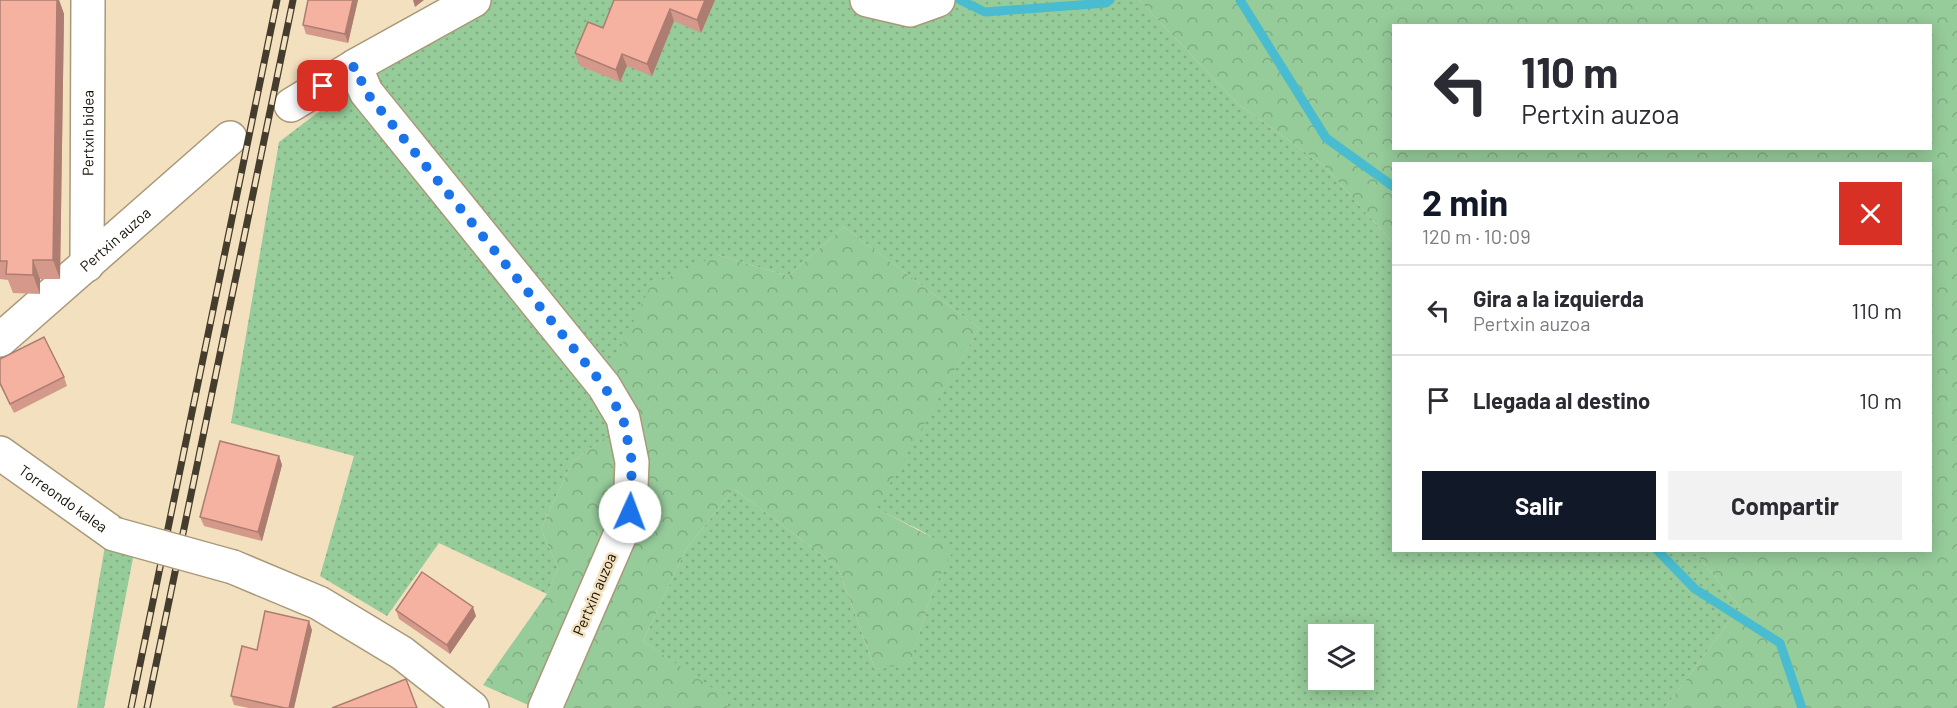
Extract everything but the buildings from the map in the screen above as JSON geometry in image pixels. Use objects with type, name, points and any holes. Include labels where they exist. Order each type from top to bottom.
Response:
[{"type":"street","name":"Pertxin bidea","points":[[87,265],[88,0]]},
{"type":"street","points":[[291,105],[355,66],[474,0]]},
{"type":"street","points":[[867,0],[910,10],[932,2]]},
{"type":"street","name":"Pertxin auzoa","points":[[355,66],[366,92],[604,386],[623,418],[632,462],[630,512],[545,708]]},
{"type":"street","name":"Pertxin auzoa","points":[[0,340],[230,138]]},
{"type":"street","name":"Torreondo kalea","points":[[0,453],[114,534],[233,567],[319,603],[402,653],[472,708]]},
{"type":"green space","points":[[446,0],[1139,0],[1237,103],[1324,166],[1392,242],[1392,552],[1694,552],[1740,607],[1665,708],[728,708],[726,698],[643,641],[686,549],[734,489],[838,567],[875,669],[910,663],[932,592],[953,550],[918,529],[875,508],[979,328],[844,227],[788,276],[718,255],[610,434],[572,462],[541,529],[558,568],[547,594],[439,543],[387,616],[320,576],[354,456],[231,423],[279,142],[428,29]]},
{"type":"green space","points":[[1139,0],[1957,0],[1957,708],[1665,708],[1740,607],[1694,552],[1932,552],[1932,162],[1392,162],[1392,242],[1324,166],[1237,103]]},
{"type":"green space","points":[[844,227],[979,328],[876,508],[954,549],[932,592],[910,664],[875,669],[838,567],[734,489],[686,549],[643,641],[727,698],[728,708],[535,708],[483,685],[547,594],[558,568],[541,529],[572,462],[610,434],[612,365],[651,285],[718,255],[788,276]]},
{"type":"green space","points":[[105,546],[134,553],[104,708],[77,708]]},
{"type":"waterway","points":[[960,0],[985,12],[1106,3],[1110,0]]},
{"type":"waterway","points":[[1240,0],[1326,138],[1392,186]]},
{"type":"waterway","points":[[1659,552],[1695,589],[1780,643],[1802,708]]},
{"type":"railway","points":[[131,708],[277,0]]},
{"type":"railway","points":[[147,708],[293,0]]},
{"type":"route","points":[[323,86],[355,66],[366,92],[604,386],[623,418],[632,462],[630,512]]}]
